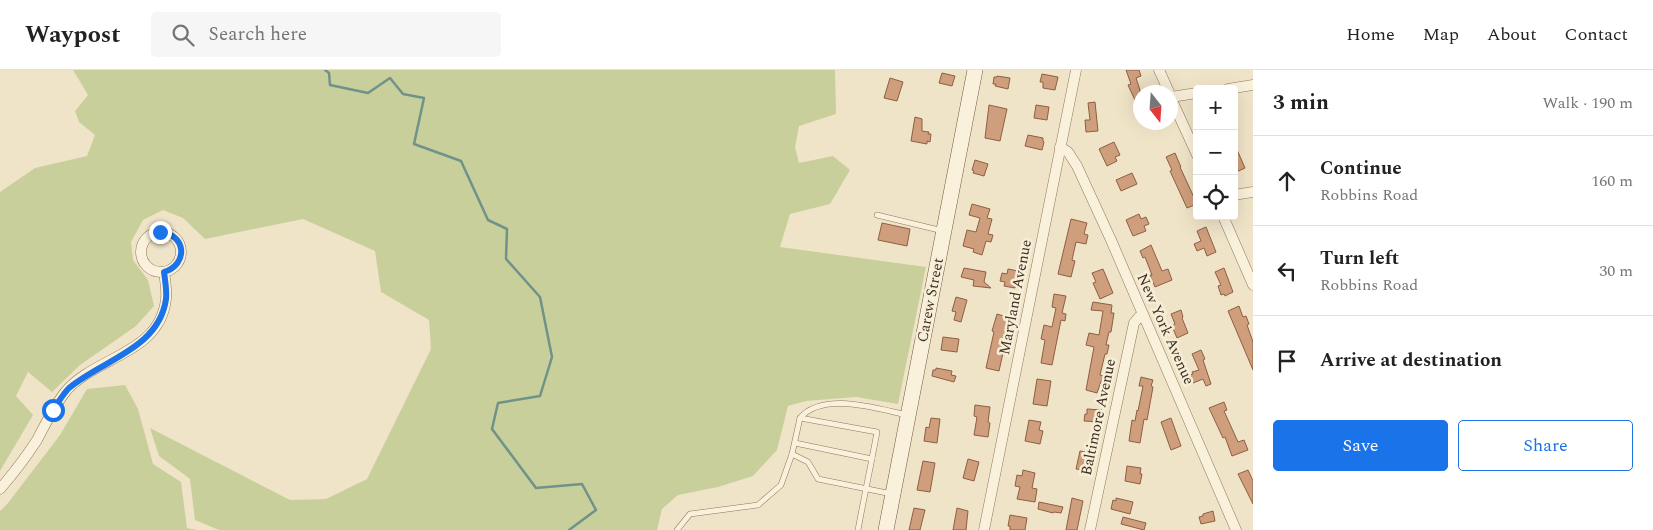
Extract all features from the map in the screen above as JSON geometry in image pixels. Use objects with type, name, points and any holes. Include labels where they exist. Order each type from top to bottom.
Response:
[{"type":"street","name":"Carew Street","points":[[886,530],[976,70]]},
{"type":"street","name":"Maryland Avenue","points":[[984,530],[1076,70]]},
{"type":"street","points":[[1159,70],[1166,85]]},
{"type":"street","points":[[1238,87],[1253,85]]},
{"type":"street","points":[[1178,95],[1193,93]]},
{"type":"street","points":[[1178,112],[1193,146]]},
{"type":"street","name":"New York Avenue","points":[[1060,147],[1068,152],[1077,166],[1111,240],[1236,530]]},
{"type":"street","points":[[1238,194],[1253,192]]},
{"type":"street","points":[[1225,220],[1253,285]]},
{"type":"street","points":[[160,232],[173,235],[178,240],[180,246],[180,260],[176,266],[164,272],[157,272],[146,266],[140,254],[143,241],[148,236],[160,232]]},
{"type":"street","points":[[0,489],[36,441],[53,410],[67,390],[86,375],[140,344],[155,328],[166,298],[164,272]]},
{"type":"street","name":"Baltimore Avenue","points":[[1090,530],[1134,323],[1142,315]]},
{"type":"lane","points":[[877,215],[943,231]]},
{"type":"lane","points":[[677,530],[690,514],[758,505],[781,485],[792,454],[800,418],[806,410],[828,404],[847,403],[908,415]]},
{"type":"lane","points":[[800,418],[877,432],[858,530]]},
{"type":"lane","points":[[795,443],[872,459]]},
{"type":"lane","points":[[792,454],[808,462],[818,478],[892,494]]},
{"type":"green space","points":[[73,70],[835,70],[836,114],[799,126],[795,147],[799,163],[833,156],[850,170],[830,204],[790,214],[780,247],[926,267],[898,404],[856,397],[806,401],[788,406],[777,450],[753,476],[718,487],[678,495],[662,509],[657,530],[219,530],[195,520],[190,479],[159,456],[150,428],[290,500],[326,499],[367,479],[431,349],[429,320],[381,292],[375,251],[303,219],[205,239],[183,218],[163,210],[143,220],[131,242],[133,260],[148,280],[154,306],[136,326],[80,365],[52,392],[28,372],[16,396],[33,415],[0,471],[0,192],[35,168],[87,156],[95,135],[79,122],[75,111],[88,95]]},
{"type":"green space","points":[[125,385],[138,409],[153,464],[181,482],[187,528],[197,530],[0,530],[0,511],[60,435],[87,389]]},
{"type":"building","points":[[1126,70],[1139,70],[1141,76],[1136,78],[1138,85],[1133,85],[1133,96],[1128,85],[1131,84]]},
{"type":"building","points":[[942,73],[955,76],[952,86],[939,83]]},
{"type":"building","points":[[1042,74],[1058,77],[1055,90],[1043,88],[1043,82],[1040,82]]},
{"type":"building","points":[[994,77],[1010,78],[1008,89],[993,84]]},
{"type":"building","points":[[890,78],[903,82],[897,101],[884,98]]},
{"type":"building","points":[[1095,102],[1098,131],[1086,132],[1085,120],[1090,120],[1088,103]]},
{"type":"building","points":[[989,105],[1007,109],[1000,141],[985,138]]},
{"type":"building","points":[[1036,105],[1049,107],[1047,120],[1034,118]]},
{"type":"building","points":[[915,117],[922,119],[922,131],[931,134],[930,142],[927,141],[927,144],[911,141]]},
{"type":"building","points":[[1028,135],[1043,138],[1042,150],[1025,146]]},
{"type":"building","points":[[1114,142],[1120,155],[1115,157],[1117,161],[1107,166],[1099,149]]},
{"type":"building","points":[[1238,152],[1245,168],[1238,171]]},
{"type":"building","points":[[1175,153],[1193,195],[1193,206],[1187,208],[1170,171],[1172,170],[1166,157]]},
{"type":"building","points":[[975,160],[988,164],[984,176],[973,173]]},
{"type":"building","points":[[1132,173],[1137,184],[1121,191],[1116,180]]},
{"type":"building","points":[[972,204],[990,209],[987,218],[992,219],[988,234],[993,235],[991,242],[986,241],[982,255],[973,252],[974,249],[963,246],[967,230],[976,232],[980,218],[969,215]]},
{"type":"building","points":[[1139,214],[1141,219],[1146,217],[1149,224],[1144,226],[1146,231],[1133,236],[1126,220]]},
{"type":"building","points":[[1071,219],[1087,223],[1084,234],[1088,235],[1086,244],[1076,242],[1072,260],[1075,261],[1071,277],[1058,274]]},
{"type":"building","points":[[882,223],[910,229],[907,246],[878,240]]},
{"type":"building","points":[[1206,227],[1216,252],[1207,256],[1204,248],[1197,251],[1194,244],[1201,241],[1197,231]]},
{"type":"building","points":[[1151,245],[1162,271],[1168,269],[1172,280],[1155,287],[1145,257],[1143,258],[1140,251]]},
{"type":"building","points":[[964,268],[986,272],[984,282],[991,288],[973,286],[974,280],[961,277]]},
{"type":"building","points":[[1224,268],[1233,292],[1225,296],[1224,294],[1221,295],[1218,286],[1221,285],[1215,272]]},
{"type":"building","points":[[1008,269],[1018,271],[1015,288],[1004,286],[1005,282],[1000,281],[1002,273],[1007,274]]},
{"type":"building","points":[[1103,269],[1113,293],[1100,299],[1093,283],[1096,282],[1092,273]]},
{"type":"building","points":[[1054,294],[1066,296],[1062,313],[1066,314],[1065,321],[1061,320],[1052,365],[1041,363],[1045,340],[1041,339],[1044,325],[1052,327],[1056,308],[1052,307]]},
{"type":"building","points":[[956,297],[967,300],[961,322],[954,320],[956,312],[952,311]]},
{"type":"building","points":[[1093,302],[1112,305],[1111,313],[1114,313],[1111,332],[1109,332],[1106,345],[1109,345],[1107,354],[1105,354],[1100,375],[1103,376],[1097,393],[1086,390],[1094,347],[1086,345],[1089,333],[1099,335],[1103,311],[1091,310]]},
{"type":"building","points":[[1239,306],[1243,317],[1246,316],[1253,342],[1253,370],[1228,311]]},
{"type":"building","points":[[1181,310],[1188,333],[1177,338],[1172,326],[1175,324],[1171,314]]},
{"type":"building","points":[[997,314],[1013,319],[1011,325],[1014,325],[1012,332],[1008,331],[999,371],[986,368],[994,332],[992,331]]},
{"type":"building","points":[[943,337],[959,339],[957,352],[941,350]]},
{"type":"building","points":[[1201,350],[1211,384],[1206,386],[1203,379],[1193,383],[1190,375],[1193,374],[1192,372],[1199,370],[1192,354]]},
{"type":"building","points":[[936,368],[952,371],[951,375],[956,376],[954,382],[932,376],[933,370],[936,370]]},
{"type":"building","points":[[1141,377],[1153,380],[1151,386],[1153,387],[1147,420],[1144,419],[1140,443],[1129,441],[1132,420],[1135,421],[1143,386],[1139,386]]},
{"type":"building","points":[[1037,379],[1051,381],[1047,406],[1033,404]]},
{"type":"building","points":[[1224,402],[1227,410],[1224,411],[1238,442],[1244,440],[1248,450],[1232,456],[1225,437],[1223,438],[1209,408]]},
{"type":"building","points":[[975,405],[990,407],[988,437],[974,435],[977,417],[974,416]]},
{"type":"building","points":[[1087,409],[1102,410],[1101,422],[1084,421]]},
{"type":"building","points":[[931,418],[940,419],[937,443],[924,441],[926,427],[929,428]]},
{"type":"building","points":[[1171,418],[1181,446],[1171,450],[1161,422]]},
{"type":"building","points":[[1029,420],[1041,422],[1039,430],[1043,431],[1040,444],[1025,441]]},
{"type":"building","points":[[1080,451],[1092,453],[1089,471],[1076,469]]},
{"type":"building","points":[[968,459],[979,462],[974,481],[963,478]]},
{"type":"building","points":[[923,461],[935,463],[930,492],[917,490]]},
{"type":"building","points":[[1127,466],[1141,468],[1140,484],[1125,481]]},
{"type":"building","points":[[1023,470],[1035,473],[1032,488],[1037,489],[1035,502],[1017,499],[1020,487],[1015,486],[1017,475],[1022,476]]},
{"type":"building","points":[[1248,470],[1253,481],[1253,504],[1238,474]]},
{"type":"building","points":[[1072,498],[1083,501],[1077,530],[1066,530]]},
{"type":"building","points":[[1116,498],[1133,502],[1130,514],[1111,509],[1113,500],[1116,501]]},
{"type":"building","points":[[1039,502],[1063,507],[1061,513],[1038,509]]},
{"type":"building","points":[[914,508],[925,510],[920,530],[909,530]]},
{"type":"building","points":[[957,508],[968,511],[966,530],[953,530]]},
{"type":"building","points":[[1213,511],[1215,521],[1201,524],[1199,517]]},
{"type":"building","points":[[1010,515],[1027,518],[1025,530],[1010,530],[1010,526],[1008,526]]},
{"type":"building","points":[[1123,517],[1146,523],[1144,530],[1121,524]]},
{"type":"waterway","points":[[325,70],[329,73],[330,85],[368,93],[390,78],[403,94],[424,98],[414,144],[461,161],[488,220],[507,229],[506,259],[540,297],[552,357],[540,396],[498,403],[492,429],[536,488],[582,484],[596,510],[569,530]]},
{"type":"route","points":[[53,410],[67,390],[86,375],[140,344],[155,328],[166,298],[164,272],[176,266],[180,260],[181,253],[178,240],[173,235],[160,232]]}]
